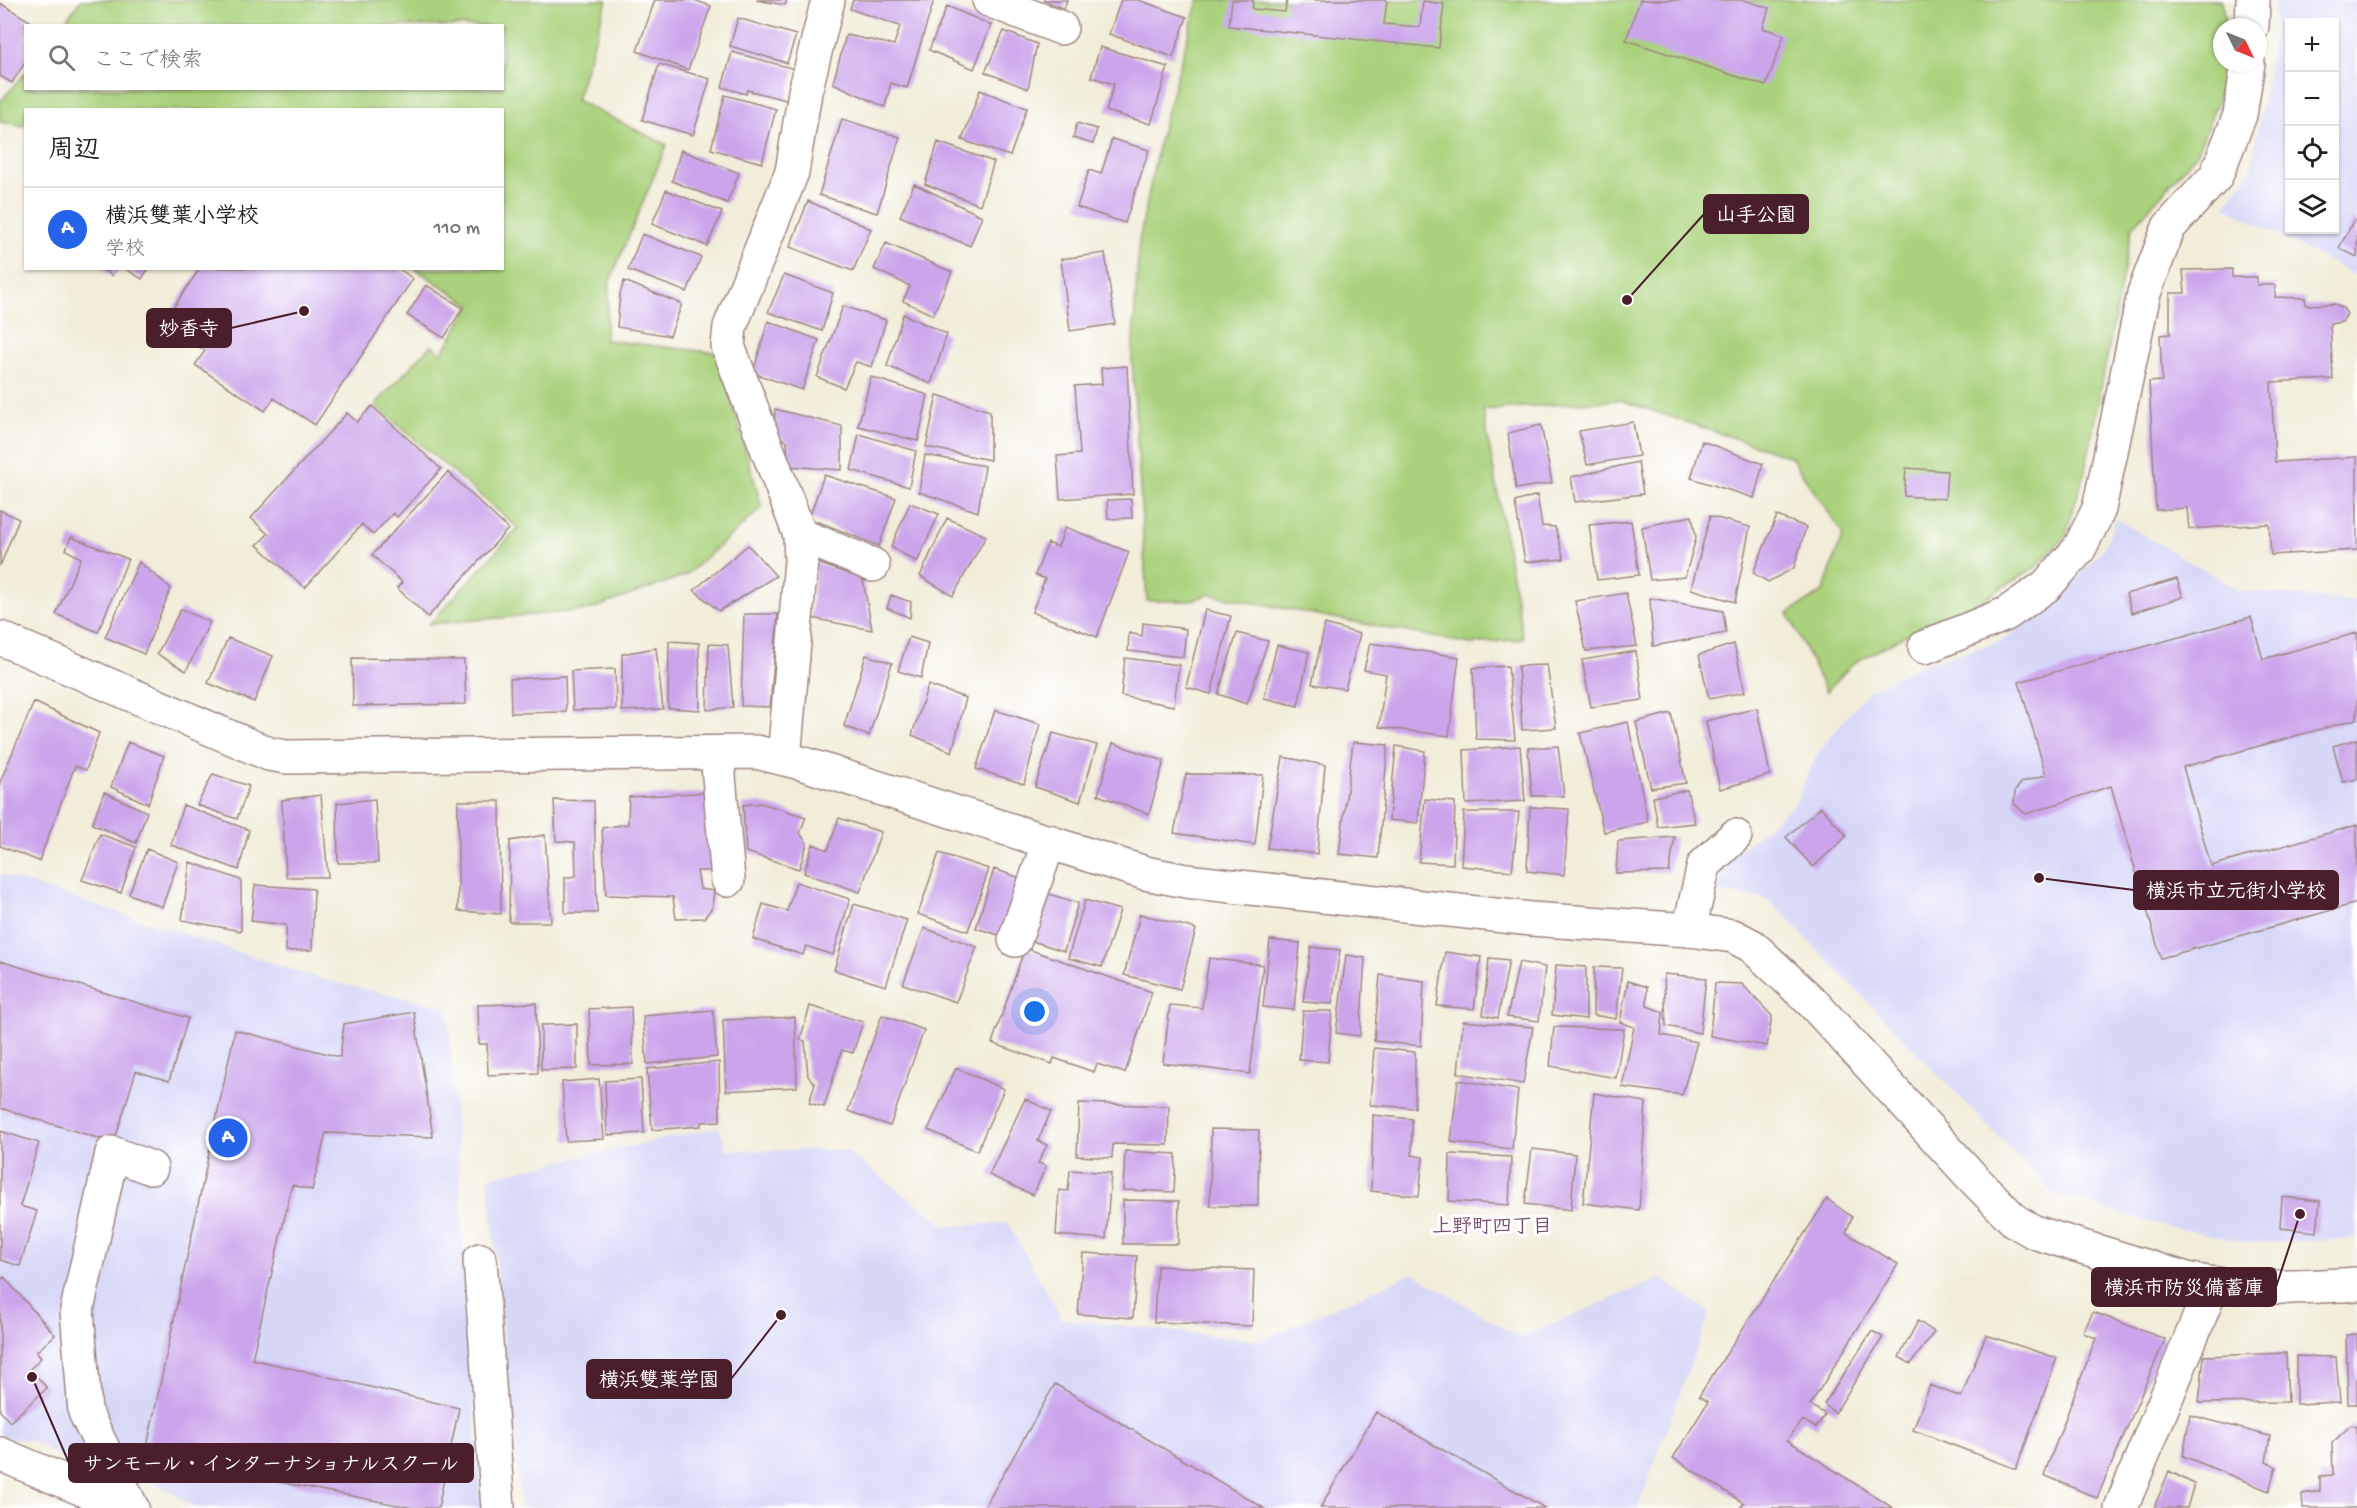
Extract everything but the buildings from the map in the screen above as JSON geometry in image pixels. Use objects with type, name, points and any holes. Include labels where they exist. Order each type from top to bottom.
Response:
[{"type":"street","points":[[784,759],[801,561],[800,535],[728,346],[730,327],[792,172],[806,92],[828,0]]},
{"type":"street","points":[[989,0],[1061,28]]},
{"type":"street","points":[[2252,18],[2253,0]]},
{"type":"street","points":[[1925,647],[2006,614],[2046,586],[2079,549],[2099,509],[2144,293],[2169,227],[2216,176],[2240,115],[2247,72]]},
{"type":"street","points":[[800,535],[873,565]]},
{"type":"street","points":[[0,638],[269,754],[286,757],[756,752],[1049,841],[1145,873],[1186,881],[1531,919],[1689,930],[1733,936],[1752,946],[1813,1003],[2014,1221],[2043,1234],[2213,1284],[2252,1289],[2357,1284]]},
{"type":"street","points":[[717,753],[728,880]]},
{"type":"street","points":[[1689,930],[1704,865],[1735,836]]},
{"type":"street","points":[[1015,940],[1049,841]]},
{"type":"street","points":[[132,1508],[85,1412],[77,1310],[112,1153],[151,1168]]},
{"type":"street","points":[[480,1260],[498,1508]]},
{"type":"street","points":[[2121,1508],[2213,1284]]},
{"type":"street","points":[[0,1454],[127,1508]]},
{"type":"shaded area","points":[[2274,0],[2357,0],[2357,276],[2225,207],[2251,170],[2275,27]]},
{"type":"shaded area","points":[[2116,519],[2240,591],[2357,601],[2357,1239],[2249,1243],[2148,1222],[2052,1192],[1768,899],[1717,892],[1725,863],[1795,803],[1818,752],[1867,692],[1925,663],[2000,642],[2055,601],[2104,548]]},
{"type":"shaded area","points":[[0,874],[324,980],[448,1007],[481,1508],[197,1508],[154,1482],[110,1487],[31,1440],[0,1437]]},
{"type":"shaded area","points":[[719,1127],[727,1150],[845,1150],[946,1226],[1008,1223],[1062,1319],[1259,1341],[1413,1273],[1520,1338],[1660,1278],[1710,1312],[1638,1508],[521,1508],[488,1177]]},
{"type":"green space","points":[[81,0],[607,0],[576,100],[667,145],[610,281],[605,340],[718,353],[762,508],[686,575],[589,610],[429,624],[518,528],[375,405],[431,345],[442,353],[471,305],[417,270],[504,270],[504,108],[24,108],[24,126],[0,122],[0,102],[24,74],[24,90],[504,90],[504,24],[63,24]]},
{"type":"green space","points":[[1198,0],[2222,0],[2224,18],[2213,18],[2213,72],[2221,72],[2218,100],[2197,153],[2132,228],[2085,471],[2065,536],[2036,567],[1970,608],[1926,624],[1852,664],[1826,692],[1788,613],[1823,592],[1843,534],[1791,457],[1620,400],[1483,410],[1523,639],[1470,644],[1209,594],[1191,601],[1147,601],[1132,358],[1139,241],[1160,137]]},
{"type":"place","name":"山手公園","points":[[1627,300]]},
{"type":"place","name":"妙香寺","points":[[304,311]]},
{"type":"place","name":"横浜市立元街小学校","points":[[2039,878]]},
{"type":"place","name":"横浜雙葉小学校","points":[[228,1138]]},
{"type":"place","name":"横浜市防災備蓄庫","points":[[2300,1214]]},
{"type":"place","name":"横浜雙葉学園","points":[[781,1315]]},
{"type":"place","name":"サンモール・インターナショナルスクール","points":[[32,1377]]},
{"type":"district","name":"上野町四丁目","points":[[1492,1228]]}]
